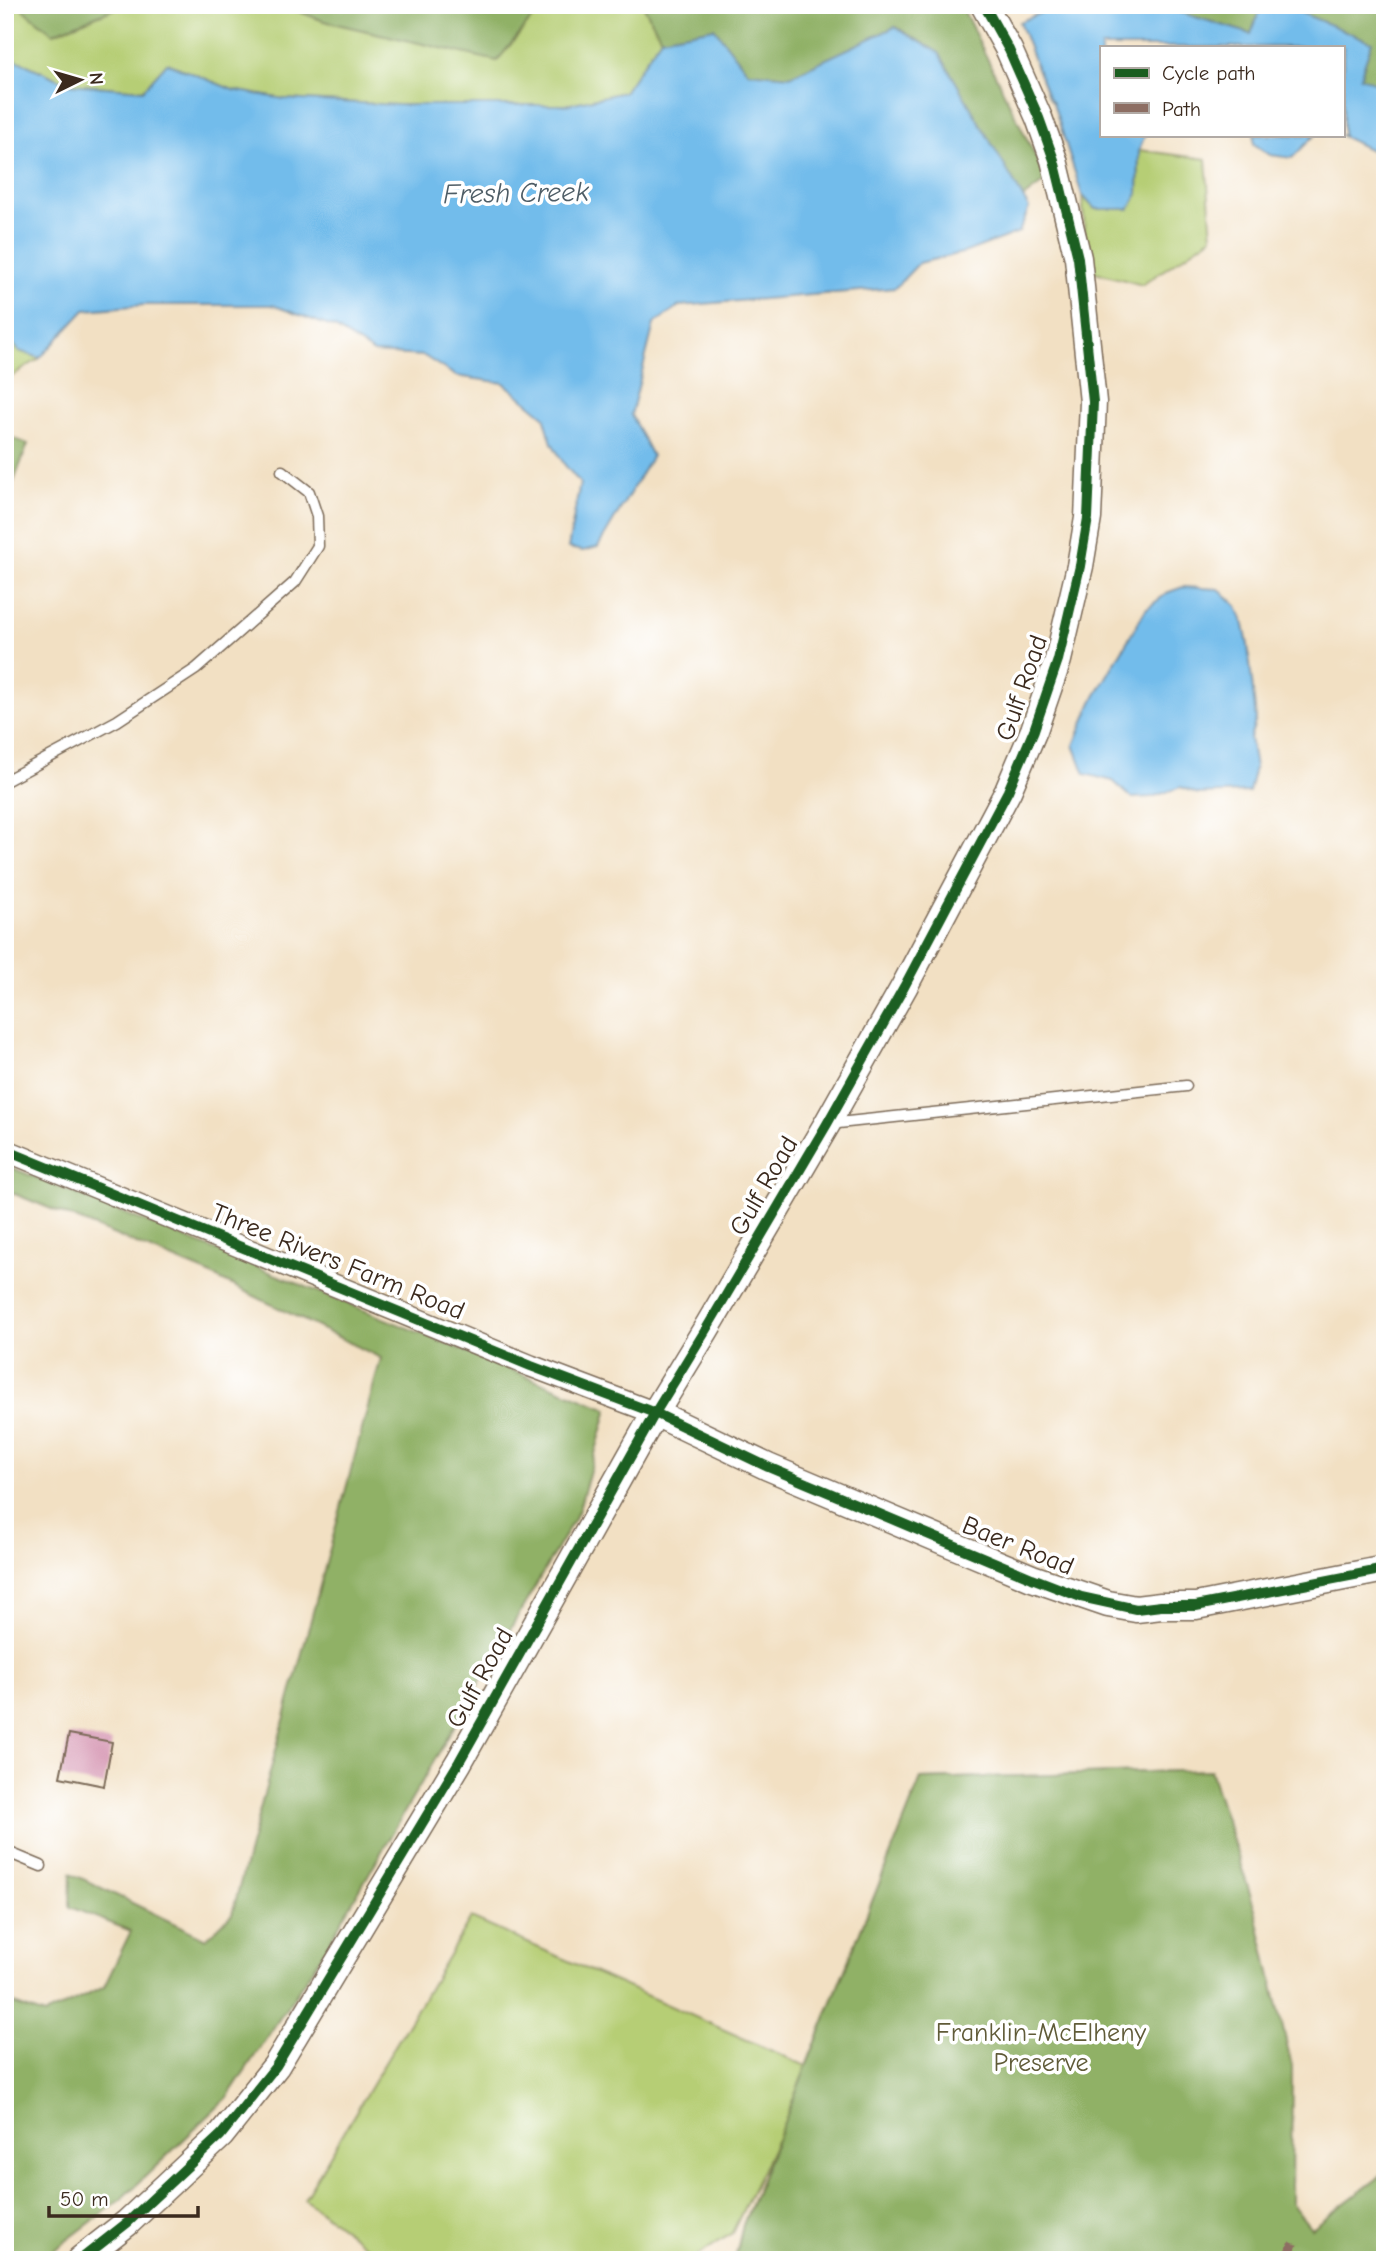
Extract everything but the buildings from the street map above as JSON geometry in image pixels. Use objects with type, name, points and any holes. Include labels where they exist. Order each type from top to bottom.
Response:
[{"type":"street","name":"Gulf Road","points":[[80,2260],[127,2223],[221,2135],[276,2066],[459,1762],[655,1413],[827,1124],[910,976],[1008,791],[1034,730],[1058,660],[1080,566],[1088,518],[1093,402],[1078,258],[1054,160],[1009,50],[984,5]]},
{"type":"street","name":"Three Rivers Farm Road","points":[[5,1150],[531,1366],[655,1413]]},
{"type":"street","name":"Baer Road","points":[[655,1413],[768,1467],[967,1551],[1044,1583],[1108,1604],[1136,1609],[1196,1606],[1385,1569]]},
{"type":"lane","points":[[5,781],[117,721],[196,670],[295,582],[318,546],[317,516],[309,492],[282,471]]},
{"type":"lane","points":[[827,1124],[1186,1086]]},
{"type":"lane","points":[[5,1851],[41,1866]]},
{"type":"green space","points":[[5,5],[17,5],[54,33],[124,5],[282,5],[324,21],[497,61],[543,5],[643,5],[661,38],[624,92],[565,105],[397,105],[284,99],[233,90],[167,63],[143,90],[69,84],[5,55]]},
{"type":"green space","points":[[17,5],[124,5],[53,33]]},
{"type":"green space","points":[[282,5],[448,5],[470,13],[505,8],[507,5],[543,5],[497,61],[324,21]]},
{"type":"green space","points":[[643,5],[961,5],[1047,180],[1023,198],[939,53],[896,27],[790,76],[748,72],[714,28],[661,38]]},
{"type":"green space","points":[[1156,5],[1262,5],[1251,34]]},
{"type":"green space","points":[[1282,5],[1385,5],[1385,86],[1360,78],[1372,42]]},
{"type":"green space","points":[[1139,150],[1206,159],[1212,237],[1142,285],[1088,270],[1082,195],[1095,209],[1138,194]]},
{"type":"green space","points":[[5,333],[19,351],[40,358],[5,381]]},
{"type":"green space","points":[[5,435],[28,444],[5,505]]},
{"type":"green space","points":[[5,1165],[608,1409],[578,1512],[323,1953],[226,2099],[124,2197],[41,2260],[5,2260],[5,2001],[45,2015],[104,1987],[131,1931],[70,1907],[71,1873],[206,1939],[232,1914],[381,1358],[205,1272],[5,1190]]},
{"type":"green space","points":[[1210,1770],[735,2260],[743,2225],[776,2141],[732,2233],[691,2260],[385,2260],[304,2199],[471,1918],[806,2066],[921,1779]]},
{"type":"green space","name":"Franklin-McElheny Preserve","points":[[1210,1770],[1255,1909],[1292,2066],[1291,2203],[1311,2228],[1385,2173],[1385,2260],[735,2260],[743,2225],[921,1779]]},
{"type":"water","points":[[1059,5],[1156,5],[1251,34],[1262,5],[1282,5],[1372,42],[1360,77],[1385,86],[1385,157],[1342,136],[1344,46],[1100,46],[1100,136],[1145,136],[1139,150],[1138,194],[1129,209],[1095,209],[1082,195],[1053,103],[1019,22]]},
{"type":"water","name":"Fresh Creek","points":[[895,27],[939,53],[1029,208],[1019,232],[966,252],[919,263],[895,288],[679,306],[654,324],[631,415],[652,456],[598,547],[583,551],[568,548],[580,483],[564,464],[552,443],[544,416],[504,383],[456,376],[424,356],[374,353],[335,328],[272,305],[144,305],[85,310],[40,358],[19,351],[5,333],[5,55],[69,84],[143,90],[167,63],[233,90],[284,99],[397,105],[565,105],[624,92],[661,38],[714,28],[748,72],[790,76]]},
{"type":"water","points":[[1254,136],[1314,136],[1292,158],[1270,155],[1254,144]]},
{"type":"water","points":[[1183,587],[1219,589],[1237,606],[1244,625],[1256,719],[1250,738],[1255,767],[1249,792],[1198,794],[1181,787],[1152,797],[1132,798],[1113,781],[1085,774],[1074,745],[1092,702],[1146,609],[1169,592]]},
{"type":"marked path","points":[[1287,2260],[1296,2236]]},
{"type":"cycle path","points":[[80,2260],[127,2223],[221,2135],[276,2066],[459,1762],[655,1413],[827,1124],[904,987],[1008,791],[1034,730],[1058,660],[1080,566],[1088,518],[1093,402],[1078,258],[1054,160],[1009,50],[984,5]]},
{"type":"cycle path","points":[[5,1150],[531,1366],[655,1413],[768,1467],[1081,1597],[1136,1609],[1196,1606],[1385,1569]]}]
